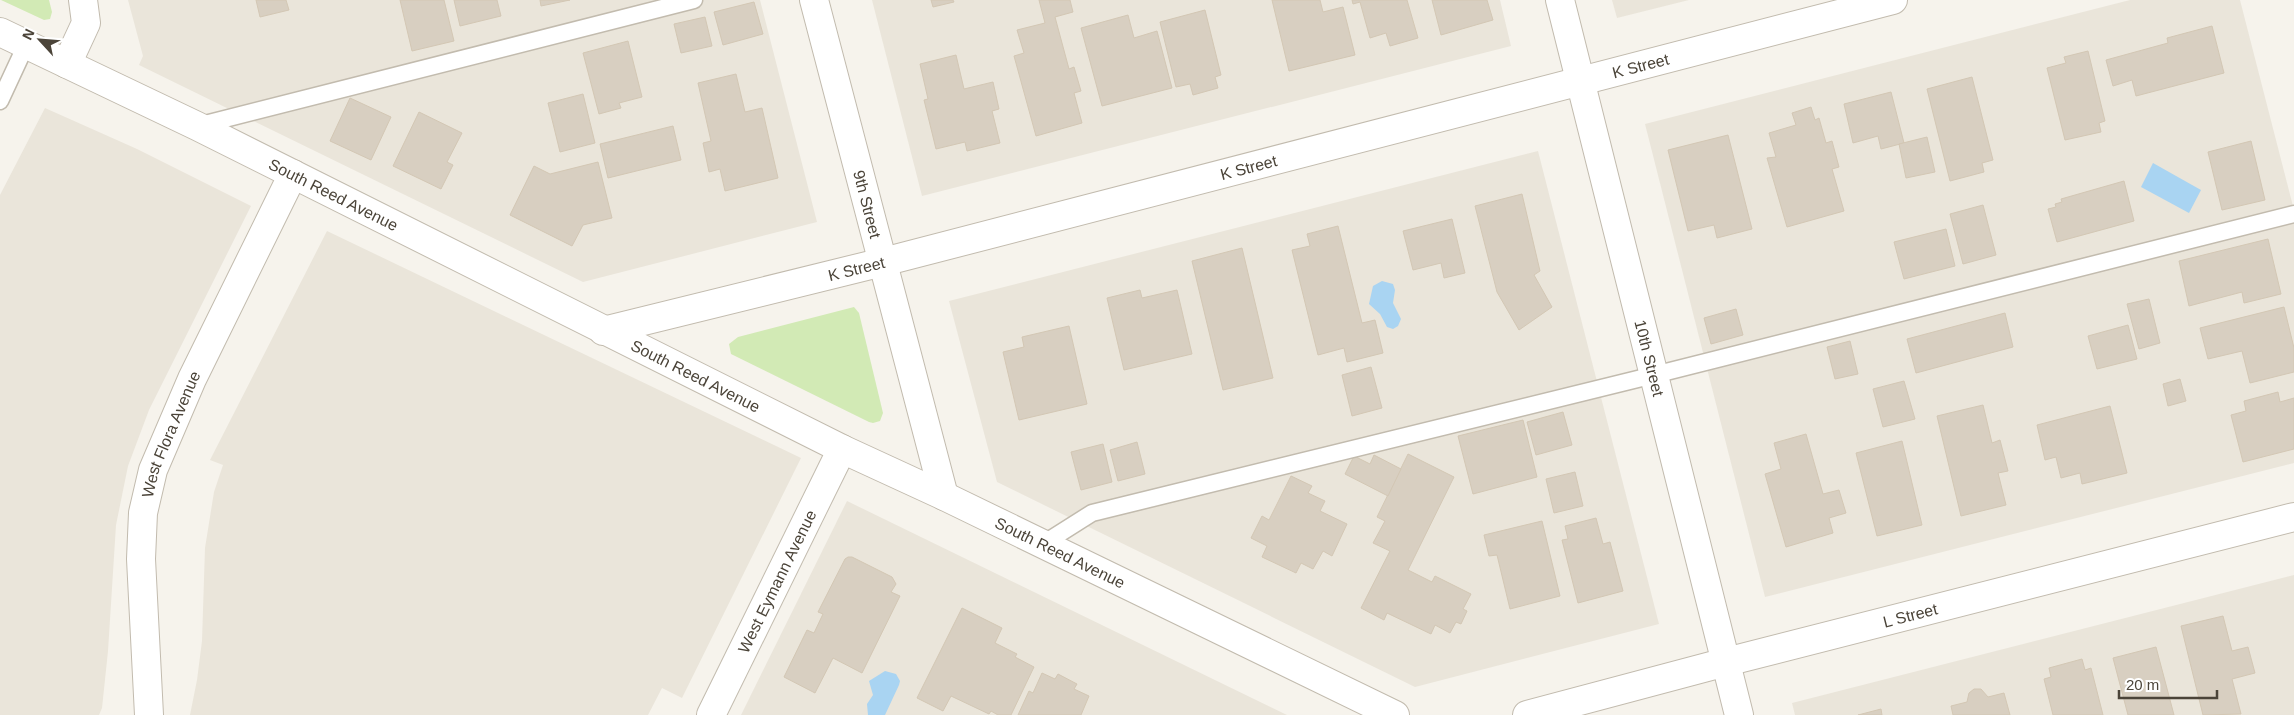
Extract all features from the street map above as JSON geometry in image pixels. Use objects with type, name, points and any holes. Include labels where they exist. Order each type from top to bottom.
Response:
[{"type":"street","points":[[67,64],[86,22],[83,0]]},
{"type":"street","name":"9th Street","points":[[814,0],[944,496]]},
{"type":"street","name":"10th Street","points":[[1560,0],[1739,715]]},
{"type":"street","name":"K Street","points":[[603,331],[883,262],[1893,0]]},
{"type":"street","name":"South Reed Avenue","points":[[0,32],[197,126],[603,331],[842,449],[944,496],[1395,715]]},
{"type":"street","name":"West Flora Avenue","points":[[149,715],[141,559],[144,513],[153,470],[192,379],[293,174]]},
{"type":"street","name":"West Eymann Avenue","points":[[711,715],[842,449]]},
{"type":"street","name":"L Street","points":[[1527,715],[1726,662],[2294,517]]},
{"type":"lane","points":[[197,126],[694,0]]},
{"type":"lane","points":[[0,101],[26,45]]},
{"type":"lane","points":[[1043,544],[1092,513],[1654,375],[2294,214]]},
{"type":"shaded area","points":[[128,0],[760,0],[817,222],[583,282],[139,65],[143,56]]},
{"type":"shaded area","points":[[872,0],[1500,0],[1511,46],[922,196]]},
{"type":"shaded area","points":[[1612,0],[1689,0],[1617,18]]},
{"type":"shaded area","points":[[2130,0],[2240,0],[2294,210],[2294,463],[1765,597],[1645,124]]},
{"type":"shaded area","points":[[45,108],[137,149],[251,206],[149,410],[128,466],[116,525],[108,651],[102,708],[99,715],[0,715],[0,195]]},
{"type":"shaded area","points":[[1538,151],[1659,624],[1415,687],[997,482],[949,301]]},
{"type":"shaded area","points":[[327,231],[801,458],[682,698],[662,688],[648,715],[190,715],[202,641],[205,548],[214,492],[223,465],[210,460]]},
{"type":"shaded area","points":[[847,501],[1287,715],[741,715]]},
{"type":"shaded area","points":[[2294,575],[2294,715],[1795,715],[1792,703]]},
{"type":"green space","points":[[1,0],[49,0],[52,12],[50,19],[44,20]]},
{"type":"green space","points":[[854,307],[859,313],[883,413],[880,421],[869,422],[731,354],[729,344],[738,337]]},
{"type":"water","points":[[2153,163],[2201,190],[2189,213],[2141,187]]},
{"type":"water","points":[[1382,281],[1393,284],[1395,290],[1393,303],[1401,319],[1398,326],[1393,329],[1387,327],[1380,314],[1369,304],[1373,286]]},
{"type":"water","points":[[885,671],[896,674],[900,681],[899,685],[885,715],[868,715],[867,704],[873,695],[869,681]]},
{"type":"building","points":[[256,0],[286,0],[289,10],[260,17]]},
{"type":"building","points":[[400,0],[444,0],[454,41],[412,51]]},
{"type":"building","points":[[454,0],[497,0],[501,16],[460,26]]},
{"type":"building","points":[[540,0],[570,0],[541,6]]},
{"type":"building","points":[[931,0],[953,0],[954,2],[933,7]]},
{"type":"building","points":[[1039,0],[1070,0],[1073,12],[1055,17],[1069,69],[1074,67],[1081,91],[1074,93],[1082,123],[1036,136],[1014,56],[1024,53],[1017,30],[1045,23]]},
{"type":"building","points":[[1272,0],[1320,0],[1323,12],[1343,7],[1355,55],[1289,71]]},
{"type":"building","points":[[1352,0],[1407,0],[1418,38],[1390,46],[1386,33],[1370,38],[1360,2],[1353,4]]},
{"type":"building","points":[[1432,0],[1487,0],[1493,20],[1441,35]]},
{"type":"building","points":[[754,2],[763,34],[723,45],[714,12]]},
{"type":"building","points":[[1205,10],[1221,75],[1215,77],[1218,88],[1193,95],[1190,84],[1176,87],[1160,22]]},
{"type":"building","points":[[1128,15],[1134,38],[1157,31],[1172,88],[1102,106],[1081,28]]},
{"type":"building","points":[[705,17],[712,46],[681,53],[674,24]]},
{"type":"building","points":[[2212,26],[2224,73],[2136,96],[2132,80],[2113,86],[2106,60],[2168,43],[2167,38]]},
{"type":"building","points":[[628,41],[642,97],[619,103],[621,108],[599,114],[583,53]]},
{"type":"building","points":[[2088,51],[2105,121],[2099,123],[2101,132],[2065,140],[2047,68],[2066,63],[2064,57]]},
{"type":"building","points":[[956,55],[964,89],[993,82],[999,109],[992,111],[1000,143],[967,151],[965,142],[936,149],[924,100],[928,99],[920,64]]},
{"type":"building","points":[[736,74],[745,112],[762,108],[778,178],[725,191],[720,169],[709,172],[703,143],[711,141],[698,83]]},
{"type":"building","points":[[1972,77],[1993,160],[1982,163],[1984,172],[1950,181],[1927,89]]},
{"type":"building","points":[[1891,92],[1904,143],[1881,149],[1878,136],[1853,143],[1844,104]]},
{"type":"building","points":[[583,94],[595,143],[560,152],[548,103]]},
{"type":"building","points":[[350,98],[391,117],[371,160],[330,141]]},
{"type":"building","points":[[1811,107],[1815,120],[1819,118],[1826,143],[1832,141],[1839,167],[1832,169],[1844,211],[1787,227],[1767,158],[1776,157],[1769,133],[1796,125],[1792,113]]},
{"type":"building","points":[[419,112],[462,133],[447,162],[453,165],[441,189],[393,166]]},
{"type":"building","points":[[673,126],[681,160],[608,178],[600,144]]},
{"type":"building","points":[[1728,135],[1752,229],[1717,238],[1714,225],[1688,231],[1668,150]]},
{"type":"building","points":[[1927,137],[1935,172],[1906,178],[1899,144]]},
{"type":"building","points":[[2251,141],[2265,200],[2222,210],[2208,152]]},
{"type":"building","points":[[598,162],[612,218],[583,225],[572,246],[510,215],[534,166],[550,174]]},
{"type":"building","points":[[2124,181],[2134,221],[2057,242],[2048,209],[2056,207],[2055,204],[2062,202],[2061,199]]},
{"type":"building","points":[[1522,194],[1540,271],[1534,275],[1552,307],[1519,330],[1497,292],[1475,206]]},
{"type":"building","points":[[1983,205],[1996,255],[1963,264],[1950,214]]},
{"type":"building","points":[[1452,219],[1465,273],[1444,278],[1441,263],[1413,270],[1403,231]]},
{"type":"building","points":[[1338,226],[1362,323],[1375,320],[1383,353],[1347,362],[1344,348],[1318,355],[1292,250],[1310,246],[1307,234]]},
{"type":"building","points":[[1946,229],[1955,266],[1904,279],[1894,242]]},
{"type":"building","points":[[2268,239],[2281,294],[2244,303],[2242,292],[2189,306],[2179,261]]},
{"type":"building","points":[[1242,248],[1273,378],[1223,390],[1192,261]]},
{"type":"building","points":[[1140,290],[1142,298],[1177,290],[1192,354],[1124,370],[1107,298]]},
{"type":"building","points":[[2149,299],[2160,343],[2139,349],[2127,304]]},
{"type":"building","points":[[2284,307],[2294,348],[2294,372],[2250,383],[2242,351],[2208,359],[2200,328]]},
{"type":"building","points":[[1736,309],[1743,335],[1711,344],[1704,318]]},
{"type":"building","points":[[2005,313],[2013,347],[1916,373],[1907,339]]},
{"type":"building","points":[[2128,325],[2137,359],[2097,369],[2088,336]]},
{"type":"building","points":[[1069,326],[1087,404],[1019,420],[1003,352],[1024,347],[1022,337]]},
{"type":"building","points":[[1850,341],[1858,374],[1835,379],[1827,347]]},
{"type":"building","points":[[1371,367],[1382,408],[1352,416],[1342,375]]},
{"type":"building","points":[[2180,379],[2186,401],[2168,406],[2163,384]]},
{"type":"building","points":[[1904,381],[1915,419],[1883,427],[1873,389]]},
{"type":"building","points":[[2278,392],[2280,402],[2294,398],[2294,449],[2243,462],[2231,415],[2246,411],[2244,401]]},
{"type":"building","points":[[1983,405],[1992,443],[2000,440],[2008,471],[1998,473],[2006,505],[1961,516],[1937,416]]},
{"type":"building","points":[[2110,406],[2127,473],[2082,484],[2080,473],[2061,478],[2056,457],[2045,460],[2037,425]]},
{"type":"building","points":[[1563,412],[1572,445],[1536,455],[1527,422]]},
{"type":"building","points":[[1523,420],[1537,477],[1473,494],[1458,436]]},
{"type":"building","points":[[1806,434],[1823,494],[1839,490],[1846,513],[1829,518],[1833,533],[1786,547],[1765,474],[1781,469],[1774,443]]},
{"type":"building","points":[[1902,441],[1922,525],[1877,536],[1856,453]]},
{"type":"building","points":[[1137,442],[1145,474],[1118,481],[1110,450]]},
{"type":"building","points":[[1103,444],[1112,482],[1081,490],[1071,452]]},
{"type":"building","points":[[1408,454],[1454,477],[1408,570],[1432,582],[1435,576],[1471,594],[1463,609],[1467,611],[1461,624],[1456,622],[1450,633],[1435,625],[1431,634],[1387,613],[1384,620],[1361,608],[1390,551],[1373,543],[1385,521],[1377,517]]},
{"type":"building","points":[[1374,455],[1401,469],[1388,496],[1345,474],[1354,456],[1370,464]]},
{"type":"building","points":[[1575,472],[1583,506],[1554,513],[1546,479]]},
{"type":"building","points":[[1291,476],[1312,486],[1308,493],[1325,501],[1320,511],[1347,524],[1332,556],[1323,551],[1313,569],[1301,563],[1296,573],[1262,557],[1267,546],[1251,538],[1262,516],[1269,520]]},
{"type":"building","points":[[1596,518],[1603,544],[1610,542],[1623,591],[1578,603],[1562,540],[1568,539],[1565,526]]},
{"type":"building","points":[[1542,521],[1560,596],[1510,609],[1497,555],[1489,556],[1484,535]]},
{"type":"building","points":[[852,557],[892,577],[896,584],[891,592],[900,596],[862,673],[833,658],[815,693],[784,677],[807,630],[814,633],[823,614],[818,612],[845,559]]},
{"type":"building","points":[[962,608],[1002,628],[995,643],[1017,654],[1015,657],[1034,667],[1011,715],[998,715],[991,711],[989,714],[951,696],[943,711],[917,698]]},
{"type":"building","points":[[2223,616],[2232,651],[2248,647],[2255,673],[2232,679],[2241,714],[2203,715],[2181,626]]},
{"type":"building","points":[[2156,647],[2174,715],[2128,715],[2113,658]]},
{"type":"building","points":[[2082,659],[2085,670],[2091,668],[2103,715],[2053,715],[2044,679],[2051,677],[2049,668]]},
{"type":"building","points":[[1042,673],[1055,679],[1058,674],[1077,684],[1074,689],[1089,696],[1081,715],[1018,715],[1029,691],[1033,693]]},
{"type":"building","points":[[1974,689],[1981,689],[1988,697],[2004,693],[2010,715],[1953,715],[1951,706],[1967,702],[1969,693]]},
{"type":"building","points":[[1881,709],[1882,715],[1858,715]]}]
